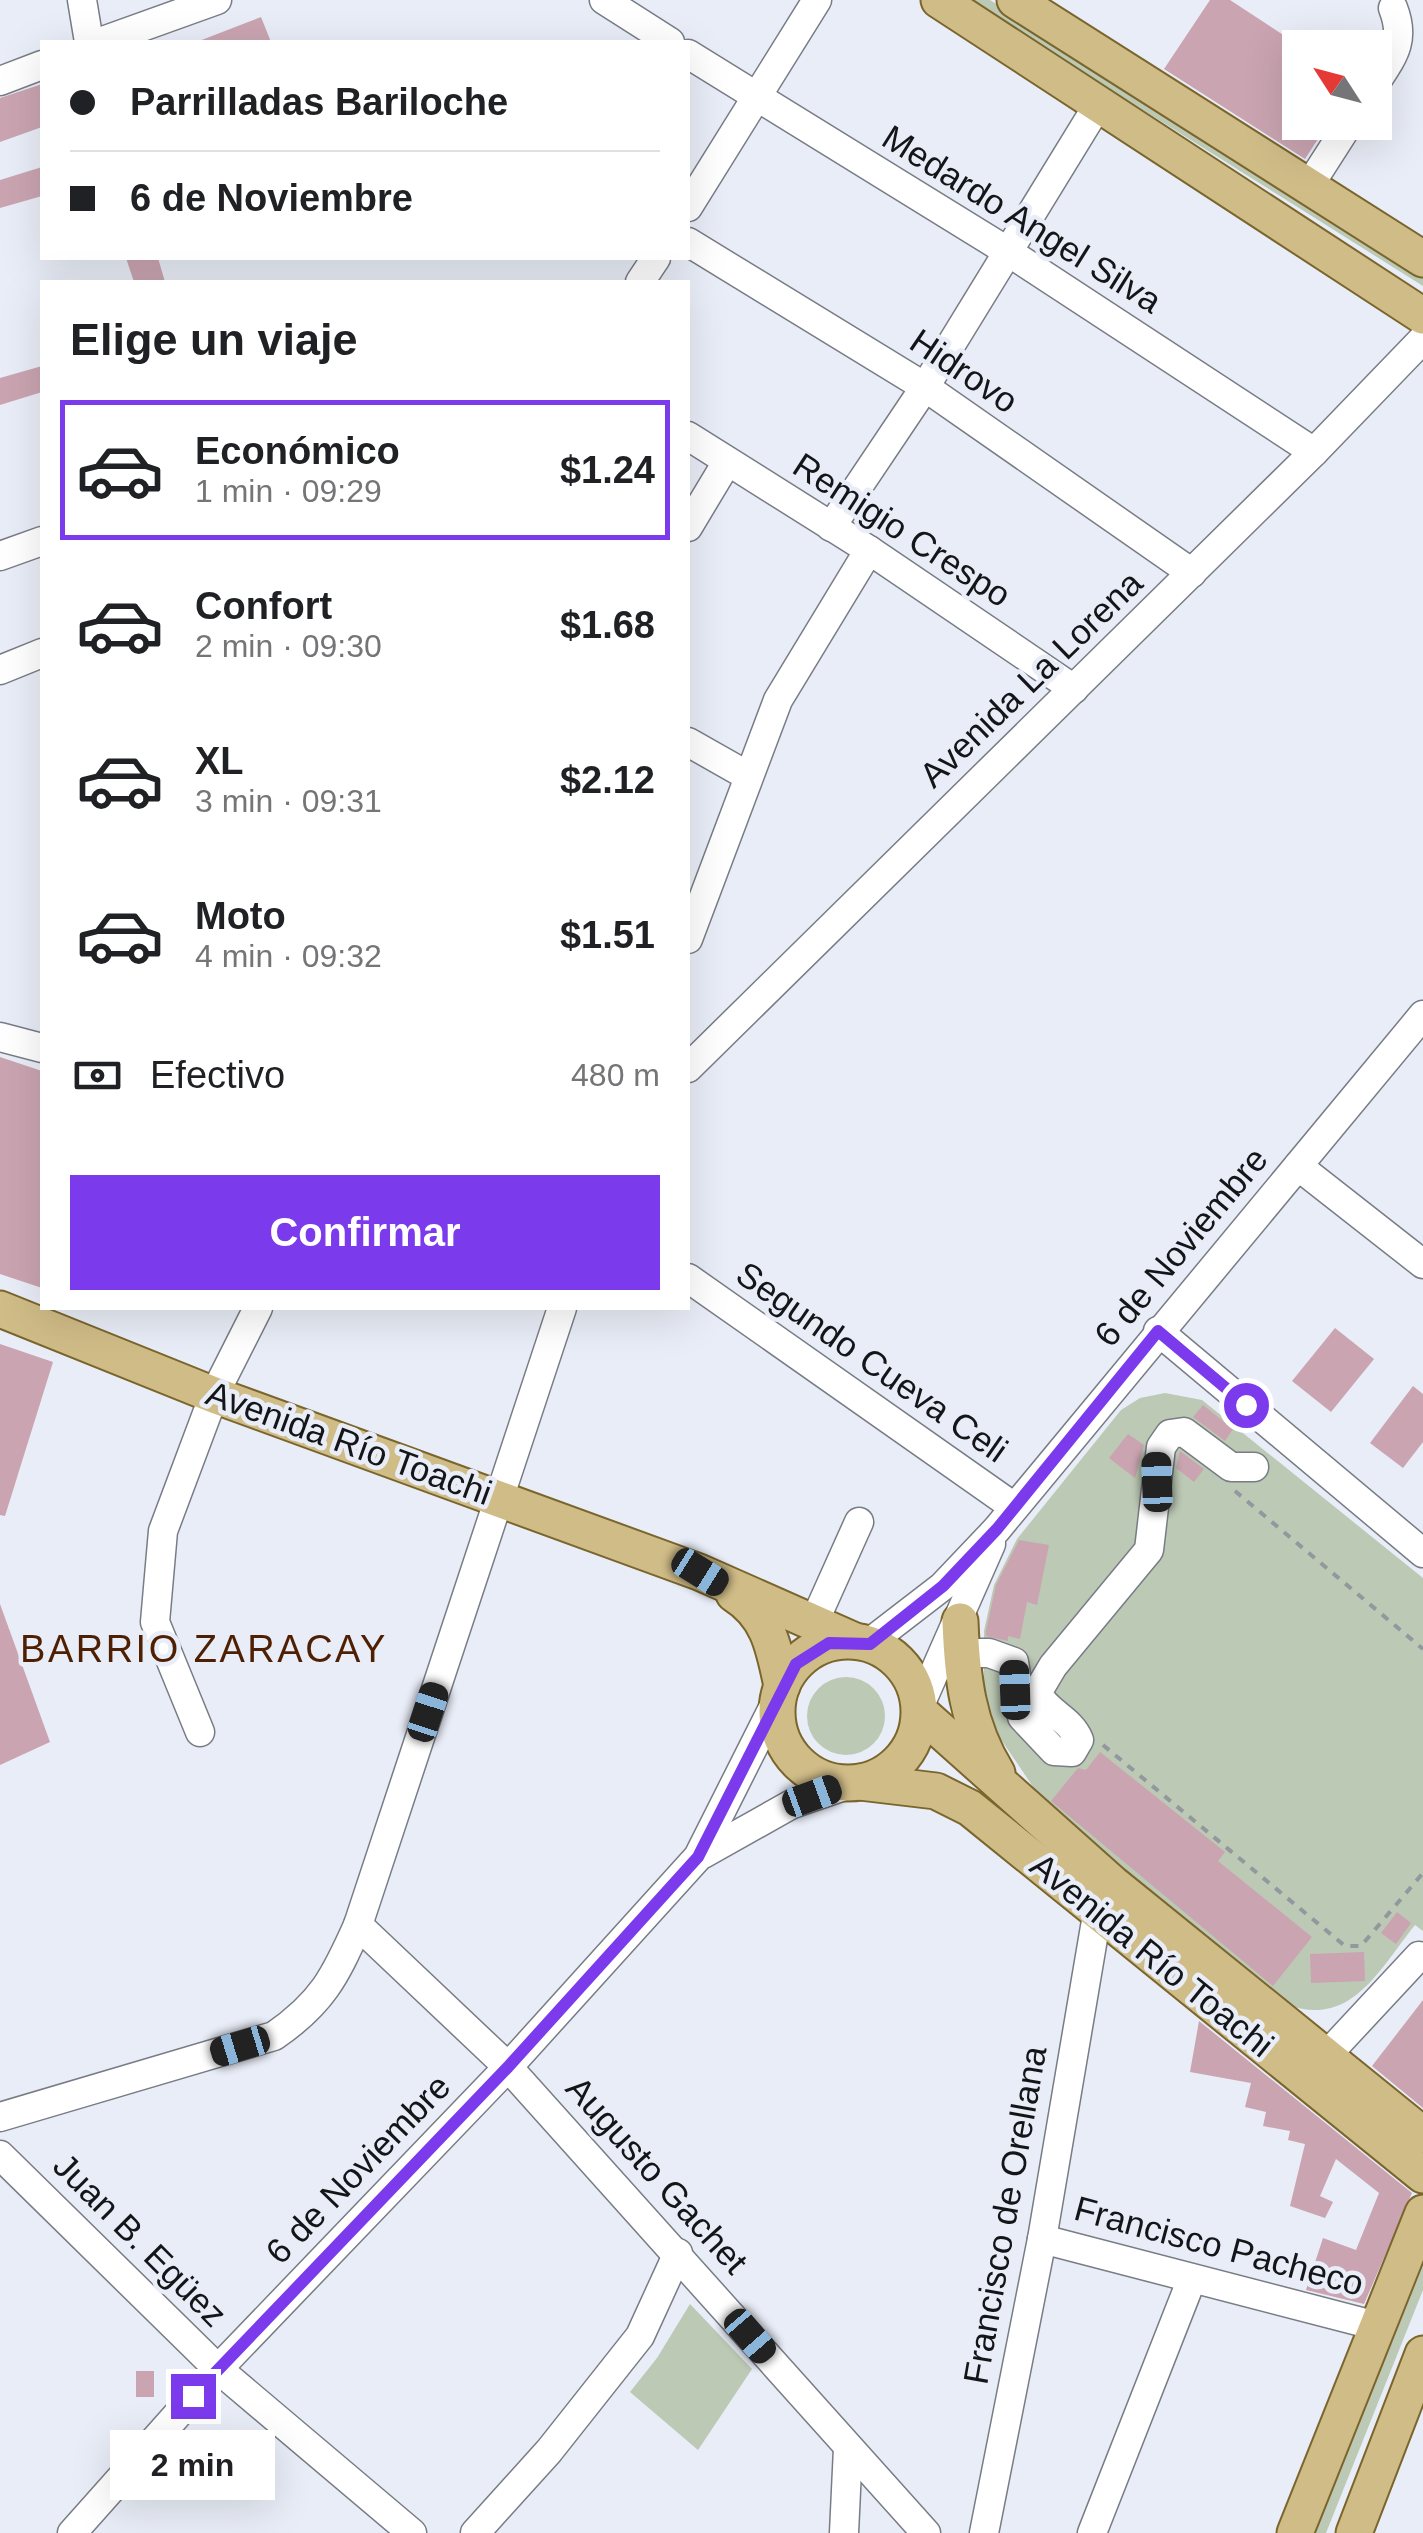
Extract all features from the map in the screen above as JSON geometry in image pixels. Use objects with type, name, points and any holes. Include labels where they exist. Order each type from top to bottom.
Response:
[{"type":"main road","points":[[939,0],[1423,316]]},
{"type":"main road","points":[[1014,0],[1423,259]]},
{"type":"main road","name":"Avenida Río Toachi","points":[[0,1309],[214,1395],[700,1572],[862,1642]]},
{"type":"main road","name":"Avenida Río Toachi","points":[[700,1572],[756,1610],[766,1626],[780,1692]]},
{"type":"main road","points":[[961,1637],[977,1736],[1010,1795]]},
{"type":"main road","points":[[862,1642],[904,1666],[920,1709],[914,1740],[901,1760],[882,1775],[857,1783],[827,1780],[794,1759],[781,1737],[780,1692],[796,1664],[816,1648],[862,1642]]},
{"type":"main road","name":"Avenida Río Toachi","points":[[920,1709],[1010,1795],[1423,2135]]},
{"type":"main road","name":"Avenida Río Toachi","points":[[857,1783],[948,1795],[1098,1909],[1423,2174]]},
{"type":"main road","points":[[1295,2533],[1423,2213]]},
{"type":"main road","points":[[1354,2533],[1420,2371]]},
{"type":"street","points":[[82,0],[89,40]]},
{"type":"street","points":[[106,40],[217,0]]},
{"type":"street","points":[[604,0],[667,40]]},
{"type":"street","points":[[690,204],[817,0]]},
{"type":"street","points":[[1392,58],[1400,46],[1401,29],[1393,8]]},
{"type":"street","name":"Medardo Angel Silva","points":[[690,55],[1007,251],[1314,452]]},
{"type":"street","points":[[0,81],[40,65]]},
{"type":"street","points":[[831,528],[925,387],[1098,105]]},
{"type":"street","points":[[1309,186],[1338,140]]},
{"type":"street","name":"Hidrovo","points":[[690,243],[925,387],[1192,573]]},
{"type":"street","name":"Avenida La Lorena","points":[[690,1066],[1314,452],[1423,338]]},
{"type":"street","name":"Remigio Crespo","points":[[690,437],[869,550],[1074,689]]},
{"type":"street","points":[[690,524],[727,462]]},
{"type":"street","points":[[0,556],[40,543]]},
{"type":"street","points":[[690,934],[778,700],[869,550]]},
{"type":"street","points":[[0,670],[40,654]]},
{"type":"street","points":[[690,743],[748,776]]},
{"type":"street","name":"6 de Noviembre","points":[[862,1642],[943,1586],[1005,1518],[1423,1014]]},
{"type":"street","points":[[0,1037],[40,1047]]},
{"type":"street","points":[[1298,1166],[1423,1264]]},
{"type":"street","name":"Segundo Cueva Celi","points":[[690,1280],[1005,1518]]},
{"type":"street","points":[[200,1732],[155,1622],[163,1531],[214,1395],[257,1310]]},
{"type":"street","points":[[0,2117],[274,2036],[311,2011],[335,1978],[358,1925],[561,1310]]},
{"type":"street","points":[[1158,1331],[1423,1554]]},
{"type":"street","points":[[961,1637],[1014,1662],[1022,1717],[1054,1752],[1072,1752],[1079,1740],[1074,1728],[1050,1712],[1036,1692],[1053,1656],[1149,1550],[1141,1529],[1156,1460],[1170,1434],[1184,1432],[1242,1467]]},
{"type":"street","name":"6 de Noviembre","points":[[920,1709],[961,1637],[1005,1518]]},
{"type":"street","points":[[814,1620],[859,1522]]},
{"type":"street","name":"6 de Noviembre","points":[[72,2533],[218,2369],[508,2067],[698,1857],[780,1692]]},
{"type":"street","name":"6 de Noviembre","points":[[698,1857],[792,1804],[857,1783]]},
{"type":"street","name":"Francisco de Orellana","points":[[984,2533],[1042,2239],[1098,1909]]},
{"type":"street","name":"Augusto Gachet","points":[[358,1925],[508,2067],[678,2252],[926,2533]]},
{"type":"street","points":[[1325,2058],[1419,1956]]},
{"type":"street","name":"Juan B. Egüez","points":[[0,2155],[218,2369],[412,2533]]},
{"type":"street","name":"Francisco Pacheco","points":[[1042,2239],[1191,2281],[1377,2326]]},
{"type":"street","points":[[475,2533],[548,2451],[640,2336],[678,2252]]},
{"type":"street","points":[[1092,2533],[1191,2281]]},
{"type":"street","points":[[844,2533],[848,2448]]},
{"type":"path","points":[[1242,1467],[1227,1480],[1237,1493],[1423,1649]]},
{"type":"path","points":[[1079,1740],[1104,1745],[1345,1946],[1361,1946],[1423,1874]]},
{"type":"green space","points":[[968,0],[990,0],[1423,276],[1423,286]]},
{"type":"green space","points":[[1165,1393],[1202,1400],[1423,1578],[1423,1931],[1415,1925],[1361,1991],[1328,2009],[1308,2010],[1285,2004],[1046,1806],[996,1732],[984,1684],[984,1631],[994,1585],[1017,1539],[1121,1410],[1140,1398]]},
{"type":"green space","points":[[846,1677],[861,1680],[873,1689],[882,1701],[882,1731],[873,1743],[861,1752],[846,1755],[831,1752],[819,1743],[810,1731],[807,1716],[810,1701],[819,1689],[831,1680]]},
{"type":"green space","points":[[1423,2266],[1423,2290],[1326,2533],[1314,2533]]},
{"type":"green space","points":[[690,2304],[752,2369],[698,2450],[630,2392],[657,2358]]},
{"type":"building","points":[[1210,0],[1230,0],[1282,34],[1282,140],[1317,140],[1305,159],[1164,69]]},
{"type":"building","points":[[261,17],[270,40],[202,40]]},
{"type":"building","points":[[40,85],[40,128],[0,142],[0,98]]},
{"type":"building","points":[[40,168],[40,197],[0,208],[0,180]]},
{"type":"building","points":[[127,260],[159,260],[164,280],[133,280]]},
{"type":"building","points":[[40,367],[40,393],[0,405],[0,378]]},
{"type":"building","points":[[0,1057],[40,1070],[40,1287],[0,1274]]},
{"type":"building","points":[[1335,1328],[1374,1359],[1331,1412],[1292,1381]]},
{"type":"building","points":[[0,1344],[53,1362],[5,1516],[0,1515]]},
{"type":"building","points":[[1413,1386],[1423,1394],[1423,1442],[1403,1468],[1370,1443]]},
{"type":"building","points":[[1203,1405],[1233,1429],[1225,1441],[1193,1417]]},
{"type":"building","points":[[1128,1434],[1144,1445],[1135,1478],[1109,1458]]},
{"type":"building","points":[[1180,1451],[1204,1469],[1194,1482],[1176,1468]]},
{"type":"building","points":[[1019,1540],[1049,1545],[1037,1605],[1027,1602],[1020,1639],[1008,1636],[1008,1641],[986,1636],[986,1631],[996,1585]]},
{"type":"building","points":[[0,1604],[50,1742],[0,1765]]},
{"type":"building","points":[[1100,1752],[1225,1852],[1218,1861],[1312,1937],[1273,1986],[1051,1801],[1078,1768],[1086,1770]]},
{"type":"building","points":[[1397,1912],[1411,1923],[1396,1944],[1381,1933]]},
{"type":"building","points":[[1364,1952],[1365,1981],[1311,1983],[1310,1954]]},
{"type":"building","points":[[1423,2000],[1423,2108],[1372,2066]]},
{"type":"building","points":[[1199,2021],[1412,2193],[1364,2304],[1306,2290],[1323,2238],[1356,2250],[1379,2193],[1336,2159],[1320,2196],[1333,2202],[1325,2218],[1290,2206],[1305,2144],[1288,2140],[1290,2131],[1263,2126],[1266,2112],[1245,2107],[1251,2083],[1190,2072]]},
{"type":"building","points":[[136,2371],[154,2371],[154,2397],[136,2397]]},
{"type":"building","points":[[181,2437],[194,2445],[168,2480],[153,2468]]},
{"type":"district","name":"BARRIO ZARACAY","points":[[204,1649]]},
{"type":"route","points":[[193,2396],[508,2067],[698,1857],[729,1804],[782,1686],[796,1664],[829,1643],[870,1644],[943,1586],[997,1529],[1158,1331],[1246,1405]]}]
